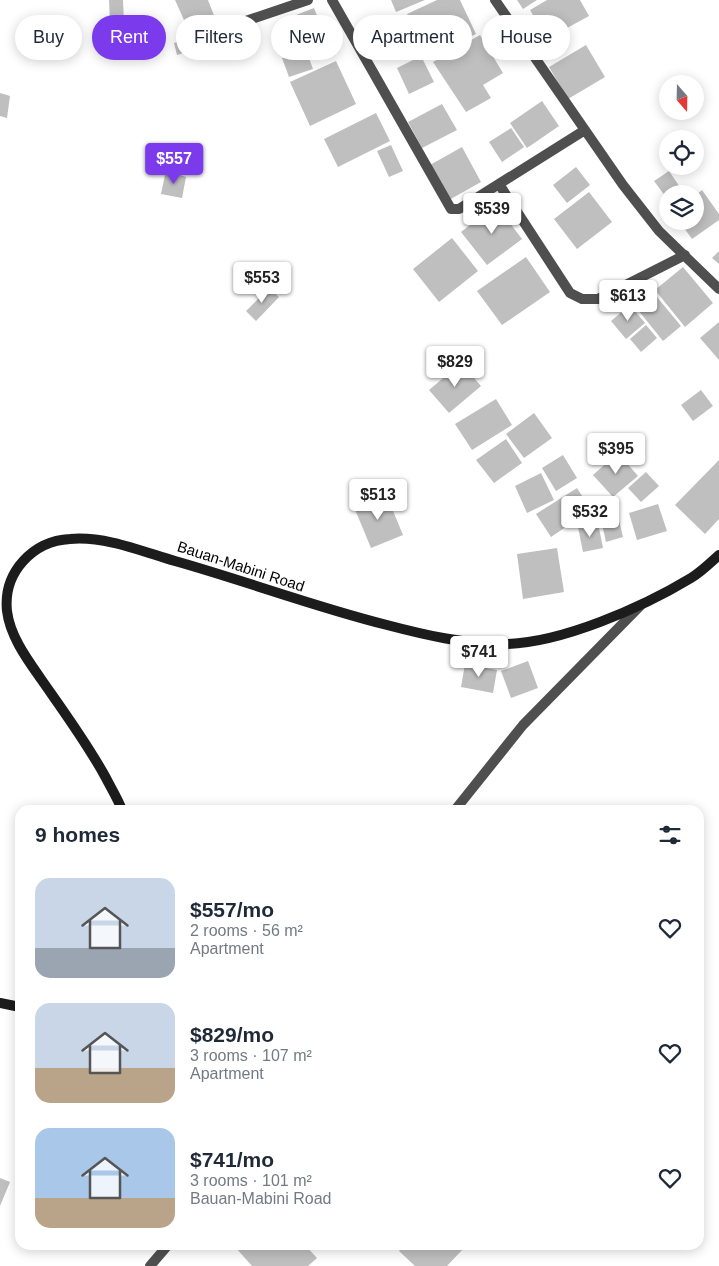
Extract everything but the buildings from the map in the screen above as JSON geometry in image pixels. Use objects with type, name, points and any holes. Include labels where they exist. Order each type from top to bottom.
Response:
[{"type":"main road","name":"Bauan-Mabini Road","points":[[119,805],[90,748],[27,659],[11,629],[7,612],[9,584],[28,554],[41,546],[57,540],[93,538],[340,613],[452,640],[504,644],[540,641],[580,629],[642,604],[692,577],[719,555]]},
{"type":"main road","points":[[0,1003],[15,1005]]},
{"type":"street","points":[[261,16],[308,0]]},
{"type":"street","points":[[332,0],[451,209],[459,209],[585,130]]},
{"type":"street","points":[[495,0],[623,185],[659,231],[719,289]]},
{"type":"street","points":[[499,184],[570,293],[582,299],[598,299],[685,255]]},
{"type":"street","points":[[459,805],[523,725],[642,604]]},
{"type":"street","points":[[150,1266],[164,1250]]}]
